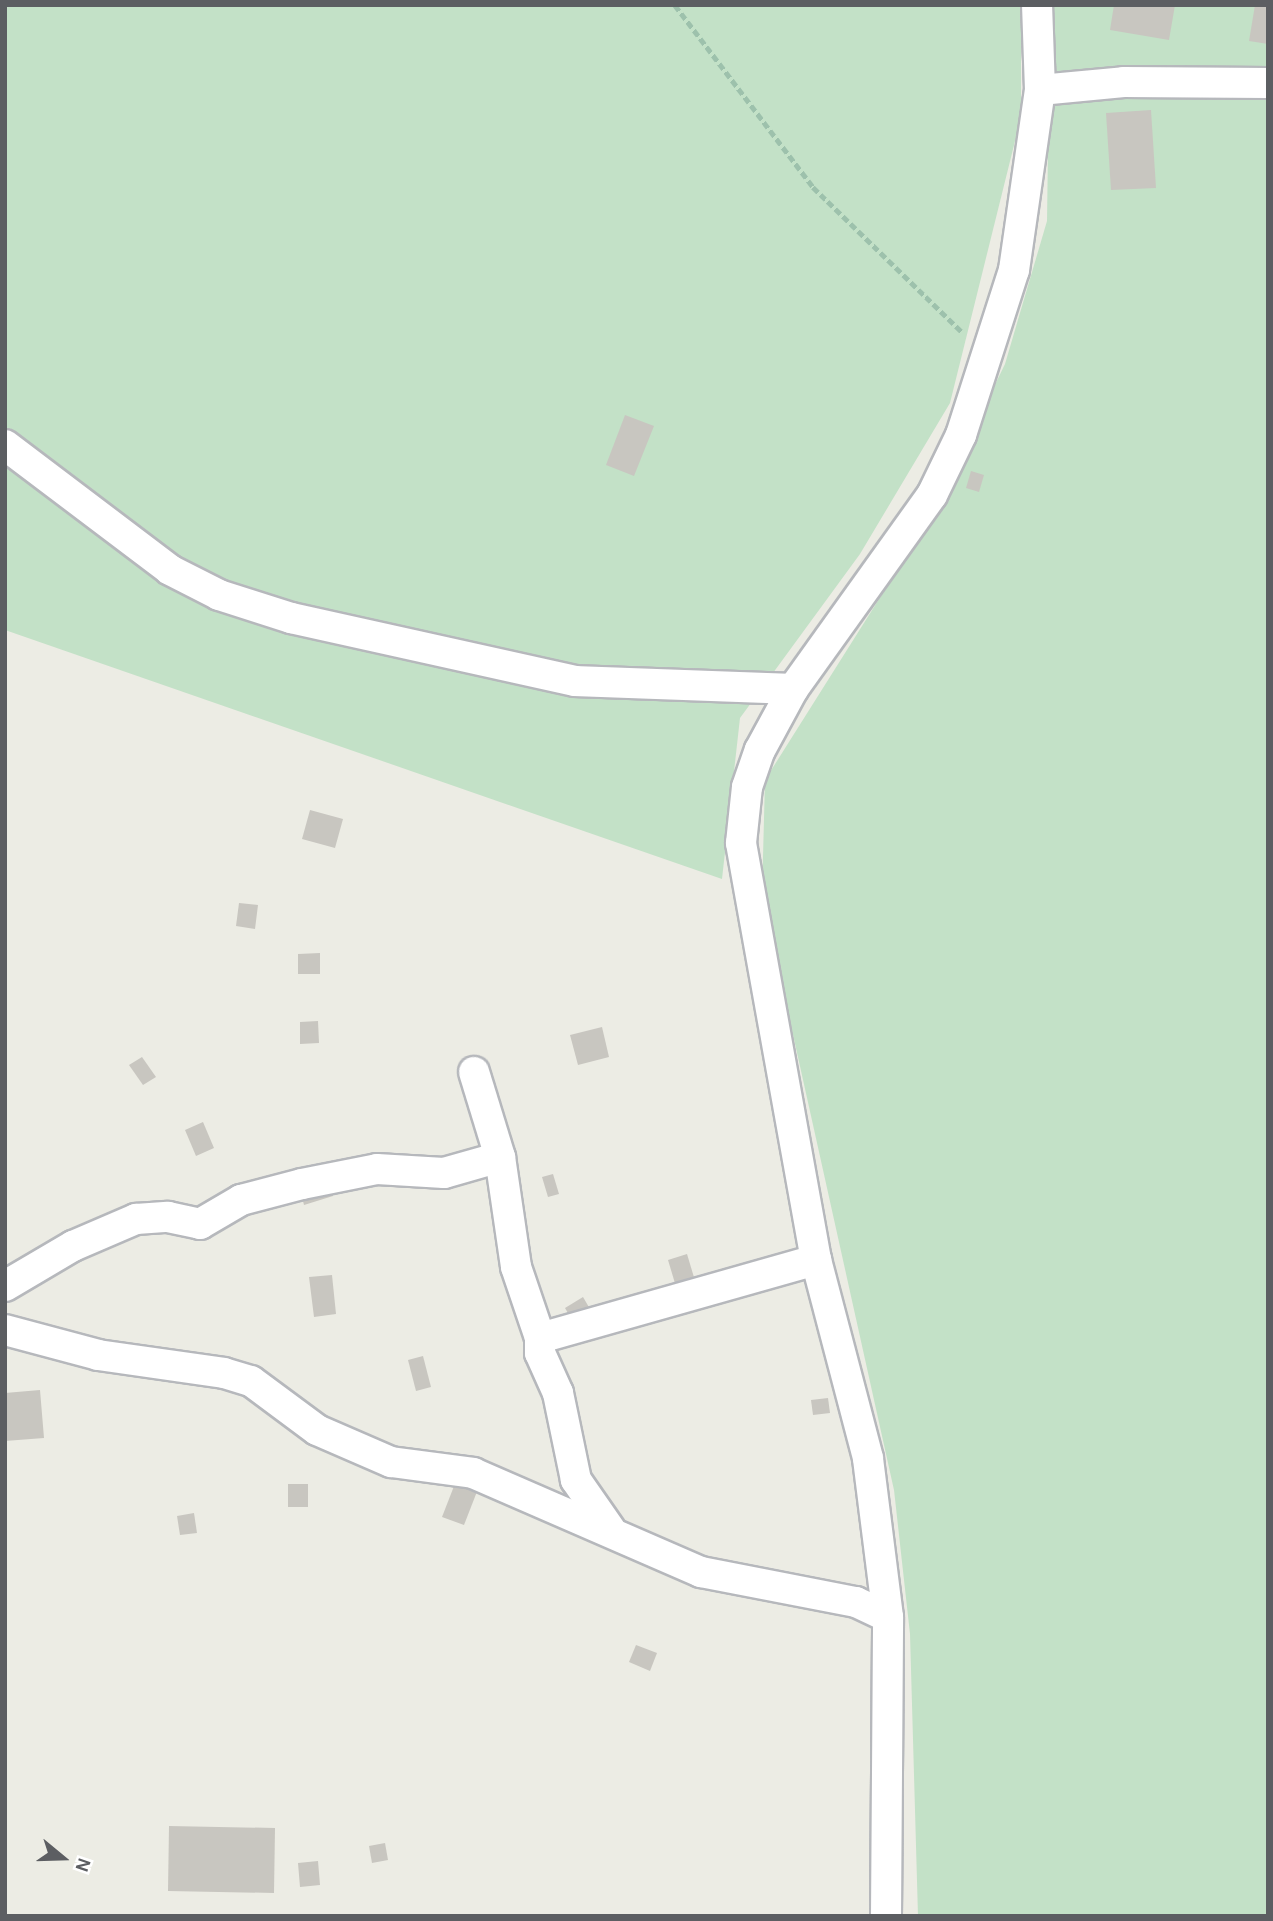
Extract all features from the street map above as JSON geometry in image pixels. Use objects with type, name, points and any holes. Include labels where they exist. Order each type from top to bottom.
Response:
[{"type":"street","points":[[886,1916],[888,1617],[868,1458],[816,1260],[741,843],[747,787],[760,750],[793,689],[932,495],[961,435],[1014,270],[1041,90],[1037,5]]},
{"type":"street","points":[[1041,90],[1124,82],[1268,83]]},
{"type":"street","points":[[5,445],[170,570],[219,595],[291,618],[575,681],[793,689]]},
{"type":"street","points":[[474,1073],[500,1157],[516,1267],[540,1338],[540,1353],[558,1393],[576,1480],[615,1535]]},
{"type":"street","points":[[5,1286],[73,1246],[136,1219],[168,1217],[200,1224],[242,1200],[302,1184],[377,1169],[444,1173],[500,1157]]},
{"type":"street","points":[[540,1338],[816,1260]]},
{"type":"street","points":[[5,1329],[98,1355],[225,1373],[251,1381],[340,1443],[391,1462],[472,1473],[701,1573],[856,1602],[888,1617]]},
{"type":"path","points":[[675,5],[813,187],[939,307],[986,358]]},
{"type":"green space","points":[[5,5],[1021,5],[1021,117],[950,403],[860,554],[740,718],[722,879],[5,630]]},
{"type":"green space","points":[[1050,5],[1268,5],[1268,1916],[918,1916],[910,1634],[894,1490],[762,895],[765,780],[932,515],[1005,364],[1047,221]]},
{"type":"building","points":[[1114,5],[1175,5],[1169,40],[1110,30]]},
{"type":"building","points":[[1255,5],[1268,5],[1268,44],[1249,41]]},
{"type":"building","points":[[1151,110],[1156,188],[1111,190],[1106,113]]},
{"type":"building","points":[[625,415],[654,426],[634,476],[606,465]]},
{"type":"building","points":[[971,471],[984,475],[979,492],[966,488]]},
{"type":"building","points":[[310,810],[343,819],[335,848],[302,839]]},
{"type":"building","points":[[239,903],[258,905],[255,929],[236,926]]},
{"type":"building","points":[[320,953],[320,974],[298,974],[298,954]]},
{"type":"building","points":[[318,1021],[319,1043],[300,1044],[300,1022]]},
{"type":"building","points":[[602,1027],[609,1057],[578,1065],[570,1035]]},
{"type":"building","points":[[142,1057],[156,1077],[143,1085],[129,1065]]},
{"type":"building","points":[[203,1122],[214,1148],[196,1156],[185,1130]]},
{"type":"building","points":[[553,1174],[559,1194],[548,1197],[542,1177]]},
{"type":"building","points":[[330,1185],[333,1196],[304,1205],[301,1193]]},
{"type":"building","points":[[687,1254],[696,1284],[677,1290],[668,1260]]},
{"type":"building","points":[[332,1275],[336,1314],[314,1317],[309,1277]]},
{"type":"building","points":[[583,1297],[590,1309],[572,1320],[565,1308]]},
{"type":"building","points":[[423,1356],[431,1387],[416,1391],[408,1360]]},
{"type":"building","points":[[40,1390],[44,1438],[5,1441],[5,1393]]},
{"type":"building","points":[[828,1398],[830,1413],[813,1415],[811,1400]]},
{"type":"building","points":[[456,1481],[478,1489],[464,1525],[442,1517]]},
{"type":"building","points":[[288,1484],[308,1484],[308,1507],[288,1507]]},
{"type":"building","points":[[194,1513],[197,1533],[180,1535],[177,1516]]},
{"type":"building","points":[[636,1645],[657,1653],[650,1671],[629,1662]]},
{"type":"building","points":[[169,1826],[275,1828],[274,1893],[168,1891]]},
{"type":"building","points":[[385,1843],[388,1860],[372,1863],[369,1846]]},
{"type":"building","points":[[318,1861],[320,1885],[300,1887],[298,1863]]}]
